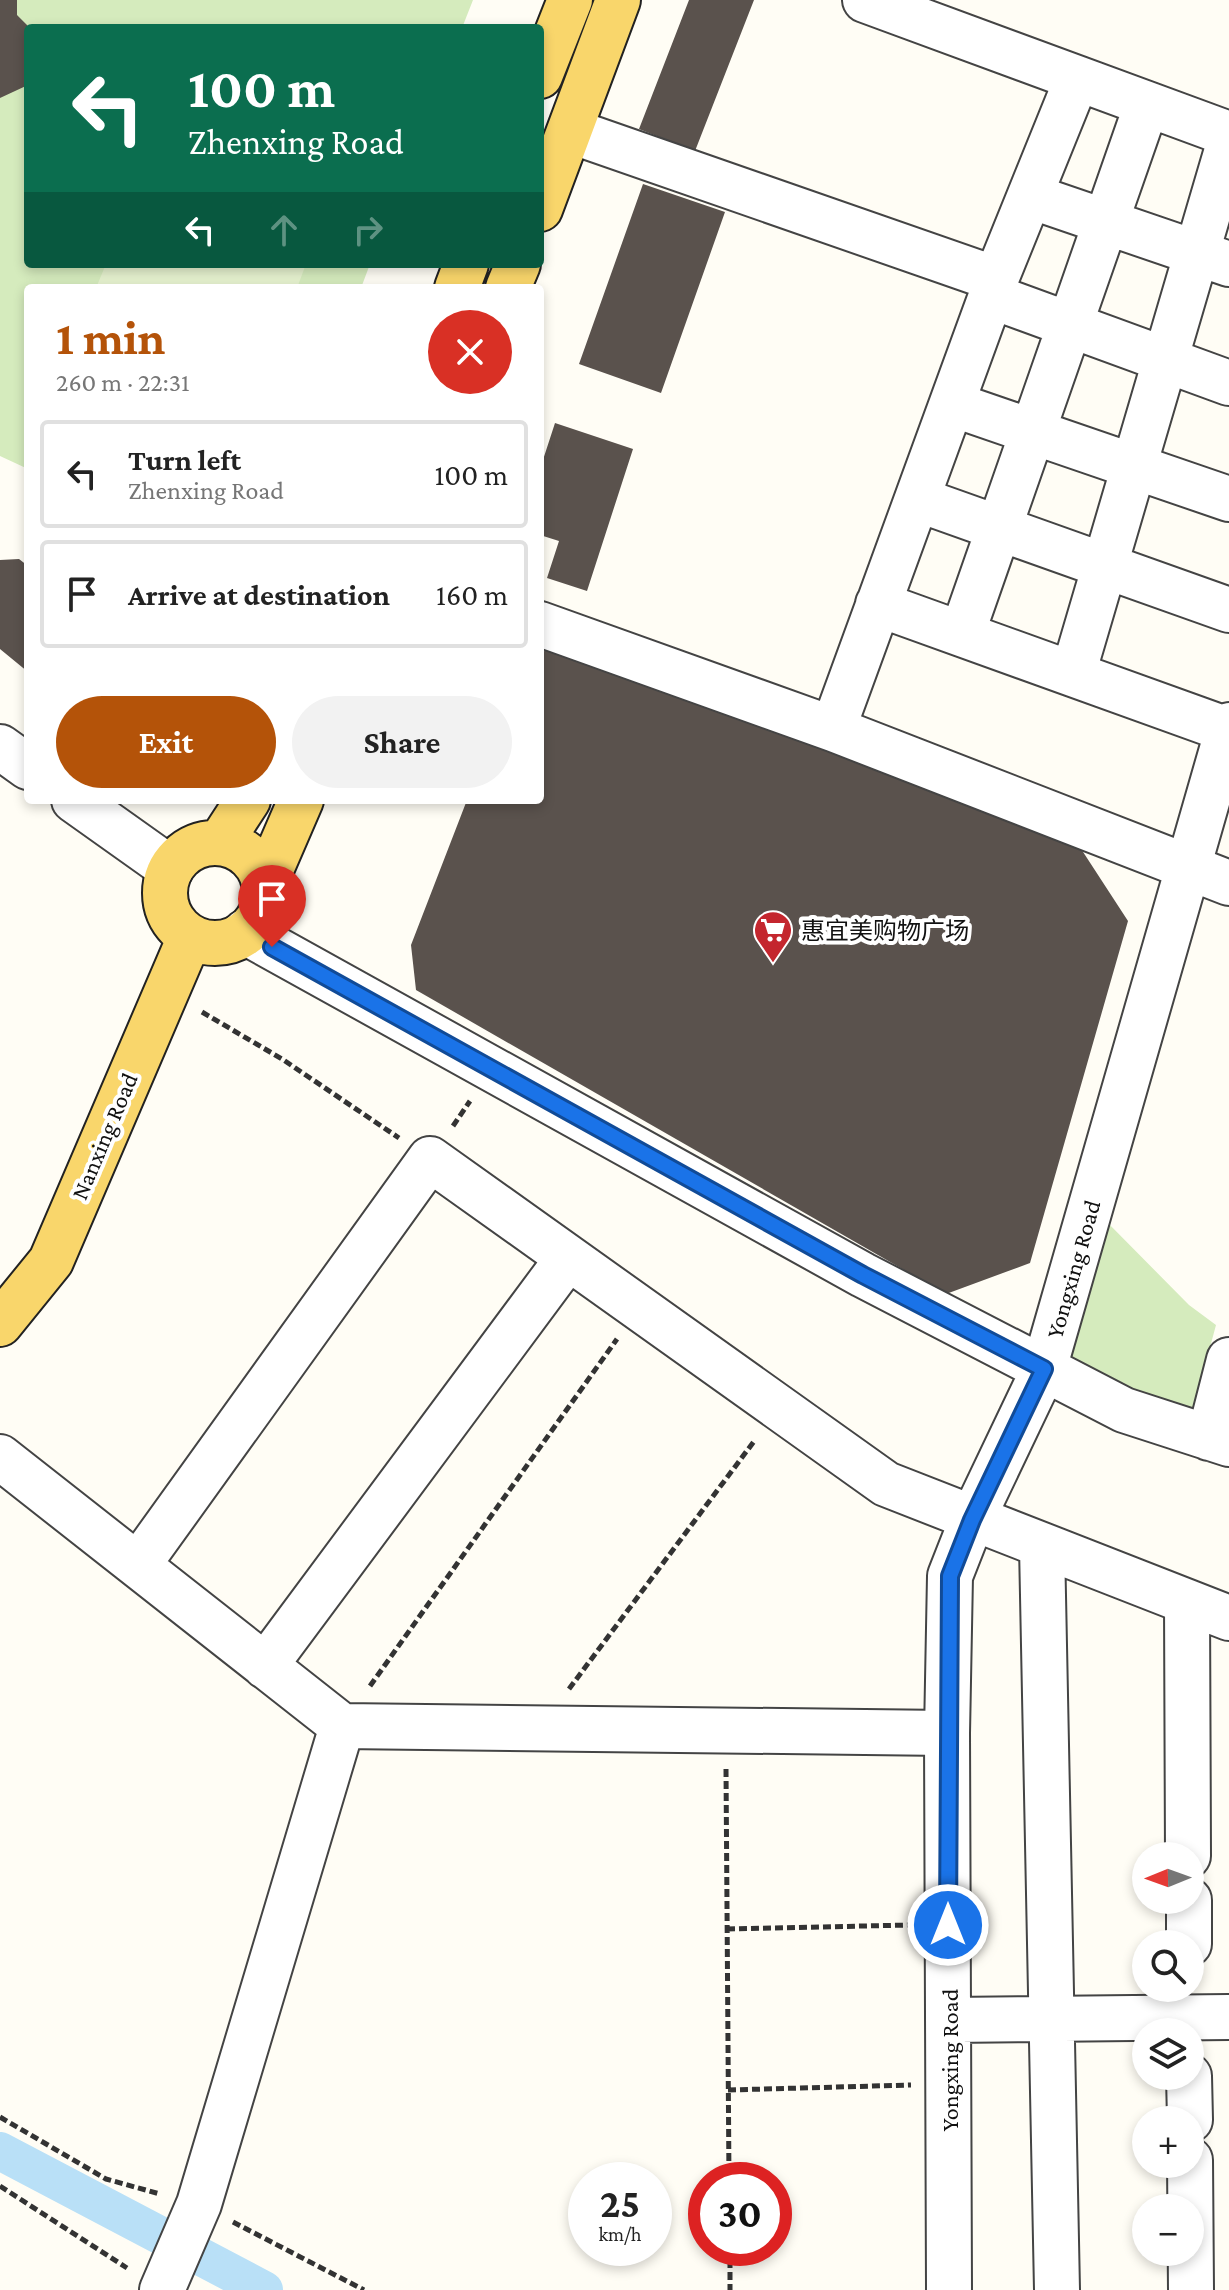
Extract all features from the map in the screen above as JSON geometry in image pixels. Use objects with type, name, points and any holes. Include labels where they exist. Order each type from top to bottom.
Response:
[{"type":"main road","points":[[544,66],[570,0]]},
{"type":"main road","points":[[544,199],[618,0]]},
{"type":"main road","points":[[220,843],[245,804]]},
{"type":"main road","points":[[266,881],[239,848],[220,843],[201,844],[183,854],[171,869],[165,887],[166,907],[175,924],[190,937],[209,942],[228,941],[245,932],[258,917],[266,881],[299,804]]},
{"type":"main road","name":"Nanxing Road","points":[[0,1324],[51,1261],[190,937]]},
{"type":"street","points":[[865,0],[1229,134]]},
{"type":"street","points":[[833,729],[994,287],[1077,79]]},
{"type":"street","points":[[962,634],[1147,104]]},
{"type":"street","points":[[571,131],[994,287],[1070,325],[1229,383]]},
{"type":"street","points":[[1073,674],[1166,360],[1213,258],[1229,143]]},
{"type":"street","points":[[1030,196],[1213,258]]},
{"type":"street","points":[[952,404],[1229,499]]},
{"type":"street","points":[[917,499],[1229,610]]},
{"type":"street","points":[[878,604],[1228,728]]},
{"type":"street","points":[[544,625],[833,729],[1229,883]]},
{"type":"street","name":"Yongxing Road","points":[[949,2290],[947,1733],[950,1576],[972,1520],[1044,1369],[1228,728]]},
{"type":"street","points":[[0,747],[24,764]]},
{"type":"street","points":[[80,804],[171,869]]},
{"type":"street","points":[[245,932],[863,1275],[1124,1410],[1219,1441],[1229,1360]]},
{"type":"street","points":[[138,1565],[430,1159],[886,1484],[1229,1618]]},
{"type":"street","points":[[265,1666],[568,1258]]},
{"type":"street","points":[[0,1457],[342,1726],[947,1733]]},
{"type":"street","points":[[1042,1546],[1057,2290]]},
{"type":"street","points":[[1187,1602],[1188,1842]]},
{"type":"street","points":[[148,2281],[199,2204],[342,1726]]},
{"type":"street","points":[[950,2020],[1199,2014]]},
{"type":"street","points":[[1190,2178],[1191,2290]]},
{"type":"path","points":[[167,991],[282,1059],[430,1159],[491,1069]]},
{"type":"path","points":[[342,1726],[639,1309]]},
{"type":"path","points":[[540,1728],[779,1408]]},
{"type":"path","points":[[726,1730],[729,2162]]},
{"type":"path","points":[[727,1929],[948,1925]]},
{"type":"path","points":[[728,2090],[950,2084]]},
{"type":"path","points":[[0,2186],[148,2281]]},
{"type":"path","points":[[730,2266],[730,2290]]},
{"type":"green space","points":[[0,0],[473,0],[464,24],[24,24],[24,268],[368,268],[362,284],[24,284],[24,467],[0,456]]},
{"type":"green space","points":[[104,268],[304,268],[298,284],[98,284]]},
{"type":"green space","points":[[1103,1218],[1189,1305],[1216,1325],[1191,1418],[1135,1399],[1067,1357]]},
{"type":"building","points":[[0,0],[17,0],[17,15],[26,24],[24,87],[0,98]]},
{"type":"building","points":[[689,0],[754,0],[695,151],[639,129]]},
{"type":"building","points":[[643,184],[725,212],[661,393],[579,364]]},
{"type":"building","points":[[555,423],[633,449],[587,591],[547,578],[559,541],[544,536],[544,457]]},
{"type":"building","points":[[19,559],[24,563],[24,669],[0,649],[0,560]]},
{"type":"building","points":[[567,641],[1072,835],[1128,921],[1030,1263],[946,1294],[416,990],[411,945],[465,804],[544,804],[544,651]]},
{"type":"waterway","points":[[0,2151],[264,2290]]},
{"type":"place","name":"惠宜美购物广场","points":[[773,964]]},
{"type":"route","points":[[272,947],[863,1275],[1044,1369],[972,1520],[950,1576],[948,1925]]}]
